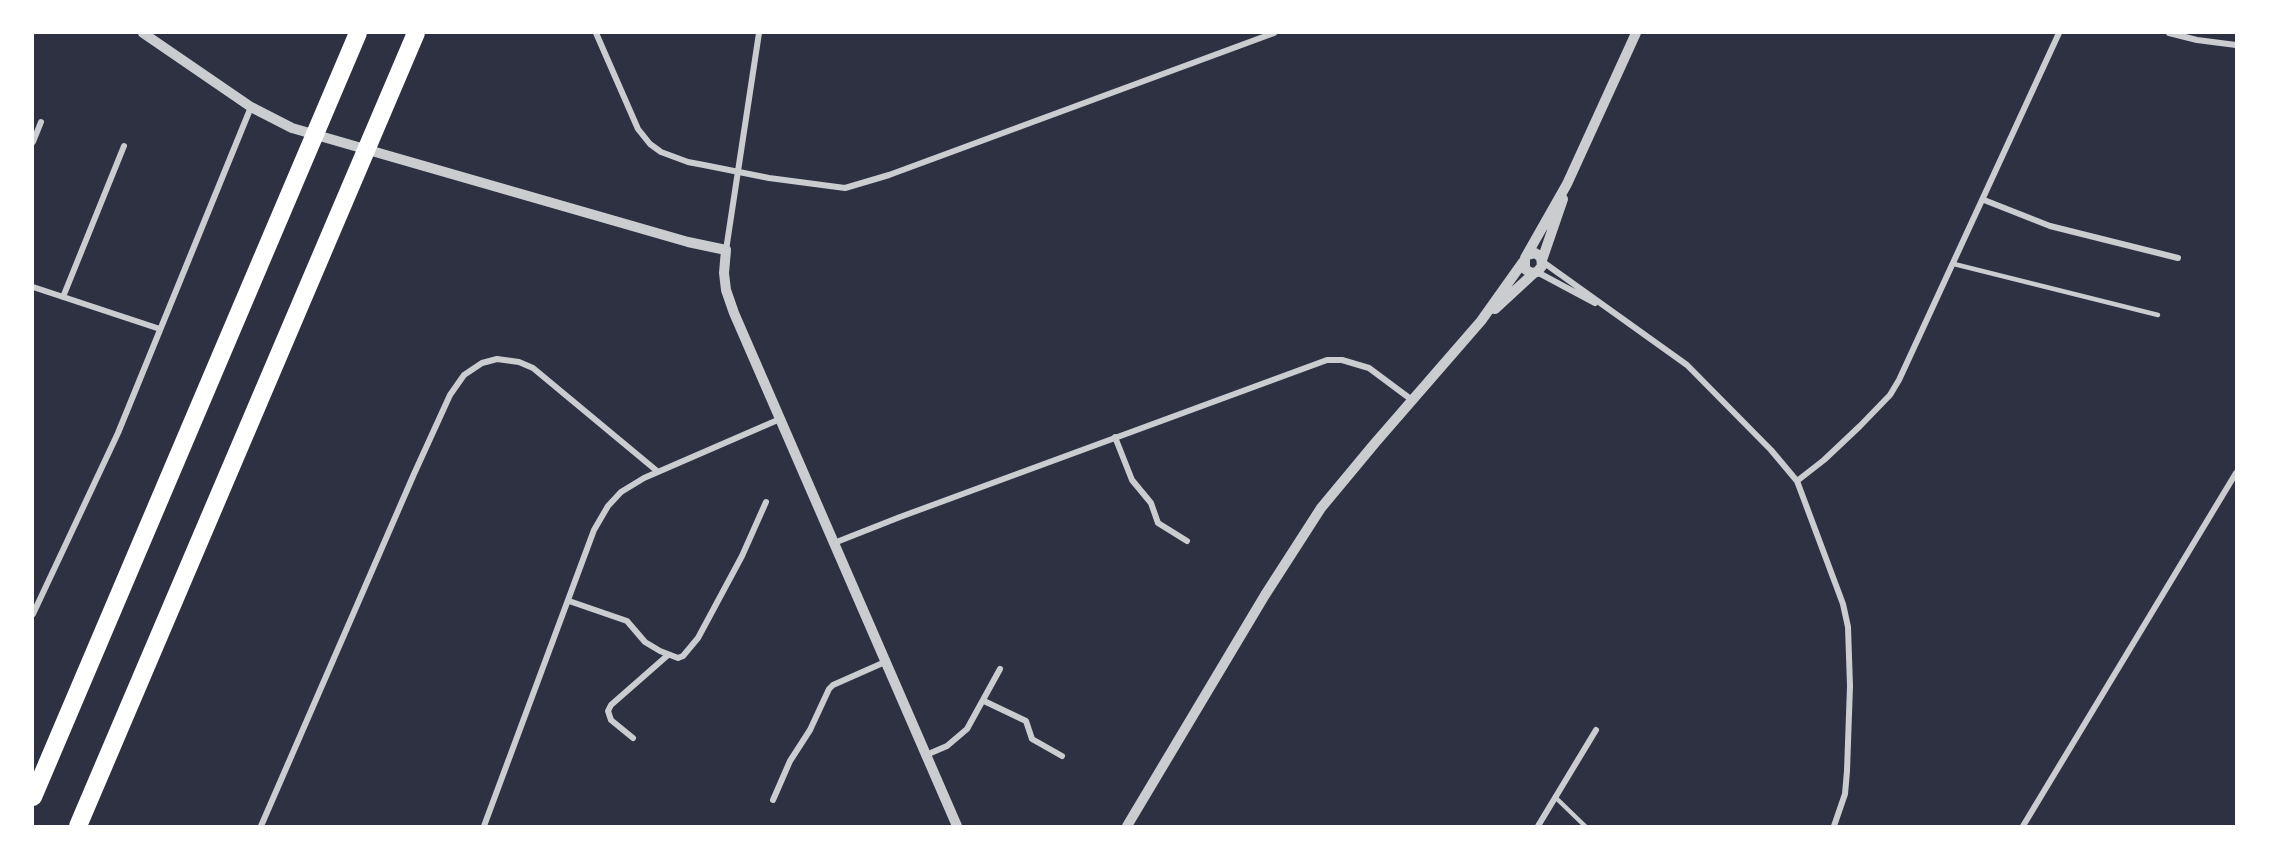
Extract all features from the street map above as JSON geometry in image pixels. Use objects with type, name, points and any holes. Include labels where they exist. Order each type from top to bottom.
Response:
[{"type":"highway","points":[[33,797],[358,33]]},
{"type":"highway","points":[[78,826],[416,33]]},
{"type":"street","points":[[143,33],[251,107],[292,128],[705,247],[726,250]]},
{"type":"street","points":[[596,33],[638,129],[650,144],[661,152],[688,162],[812,185],[850,188],[1274,33]]},
{"type":"street","points":[[759,33],[726,250],[725,281],[734,313],[957,826]]},
{"type":"street","points":[[1127,826],[1308,527],[1334,491],[1481,321],[1526,258],[1567,184],[1636,33]]},
{"type":"street","points":[[1797,481],[1846,440],[1890,395],[1907,367],[2059,33]]},
{"type":"street","points":[[2169,33],[2197,40],[2236,45]]},
{"type":"street","points":[[33,614],[118,433],[251,107]]},
{"type":"street","points":[[33,142],[41,122]]},
{"type":"street","points":[[63,297],[124,146]]},
{"type":"street","points":[[1481,321],[1541,268],[1567,184]]},
{"type":"street","points":[[1984,200],[2050,226],[2178,258]]},
{"type":"street","points":[[1526,258],[1538,255],[1603,307],[1687,365],[1763,442],[1797,481],[1843,604],[1848,627],[1850,686],[1847,778],[1844,799],[1833,826]]},
{"type":"street","points":[[1526,258],[1525,269],[1536,272],[1603,307]]},
{"type":"street","points":[[33,287],[160,329]]},
{"type":"street","points":[[261,826],[450,394],[464,375],[482,363],[497,359],[519,362],[533,368],[657,471]]},
{"type":"street","points":[[834,543],[1114,437],[1327,360],[1342,360],[1370,368],[1412,400]]},
{"type":"street","points":[[484,826],[594,530],[608,506],[628,487],[657,471],[780,419]]},
{"type":"street","points":[[1114,437],[1132,480],[1151,503],[1158,524],[1186,541]]},
{"type":"street","points":[[2023,826],[2236,474]]},
{"type":"street","points":[[569,601],[627,621],[645,642],[668,655],[683,657],[698,638],[742,556],[766,502]]},
{"type":"street","points":[[633,738],[611,720],[608,711],[611,705],[668,655]]},
{"type":"street","points":[[773,800],[790,761],[810,730],[829,689],[833,685],[885,662]]},
{"type":"street","points":[[926,755],[947,746],[967,729],[1000,669]]},
{"type":"street","points":[[984,701],[1026,721],[1032,739],[1062,756]]},
{"type":"street","points":[[1538,826],[1596,730]]},
{"type":"lane","points":[[1954,264],[2158,315]]},
{"type":"lane","points":[[1555,797],[1584,826]]}]
